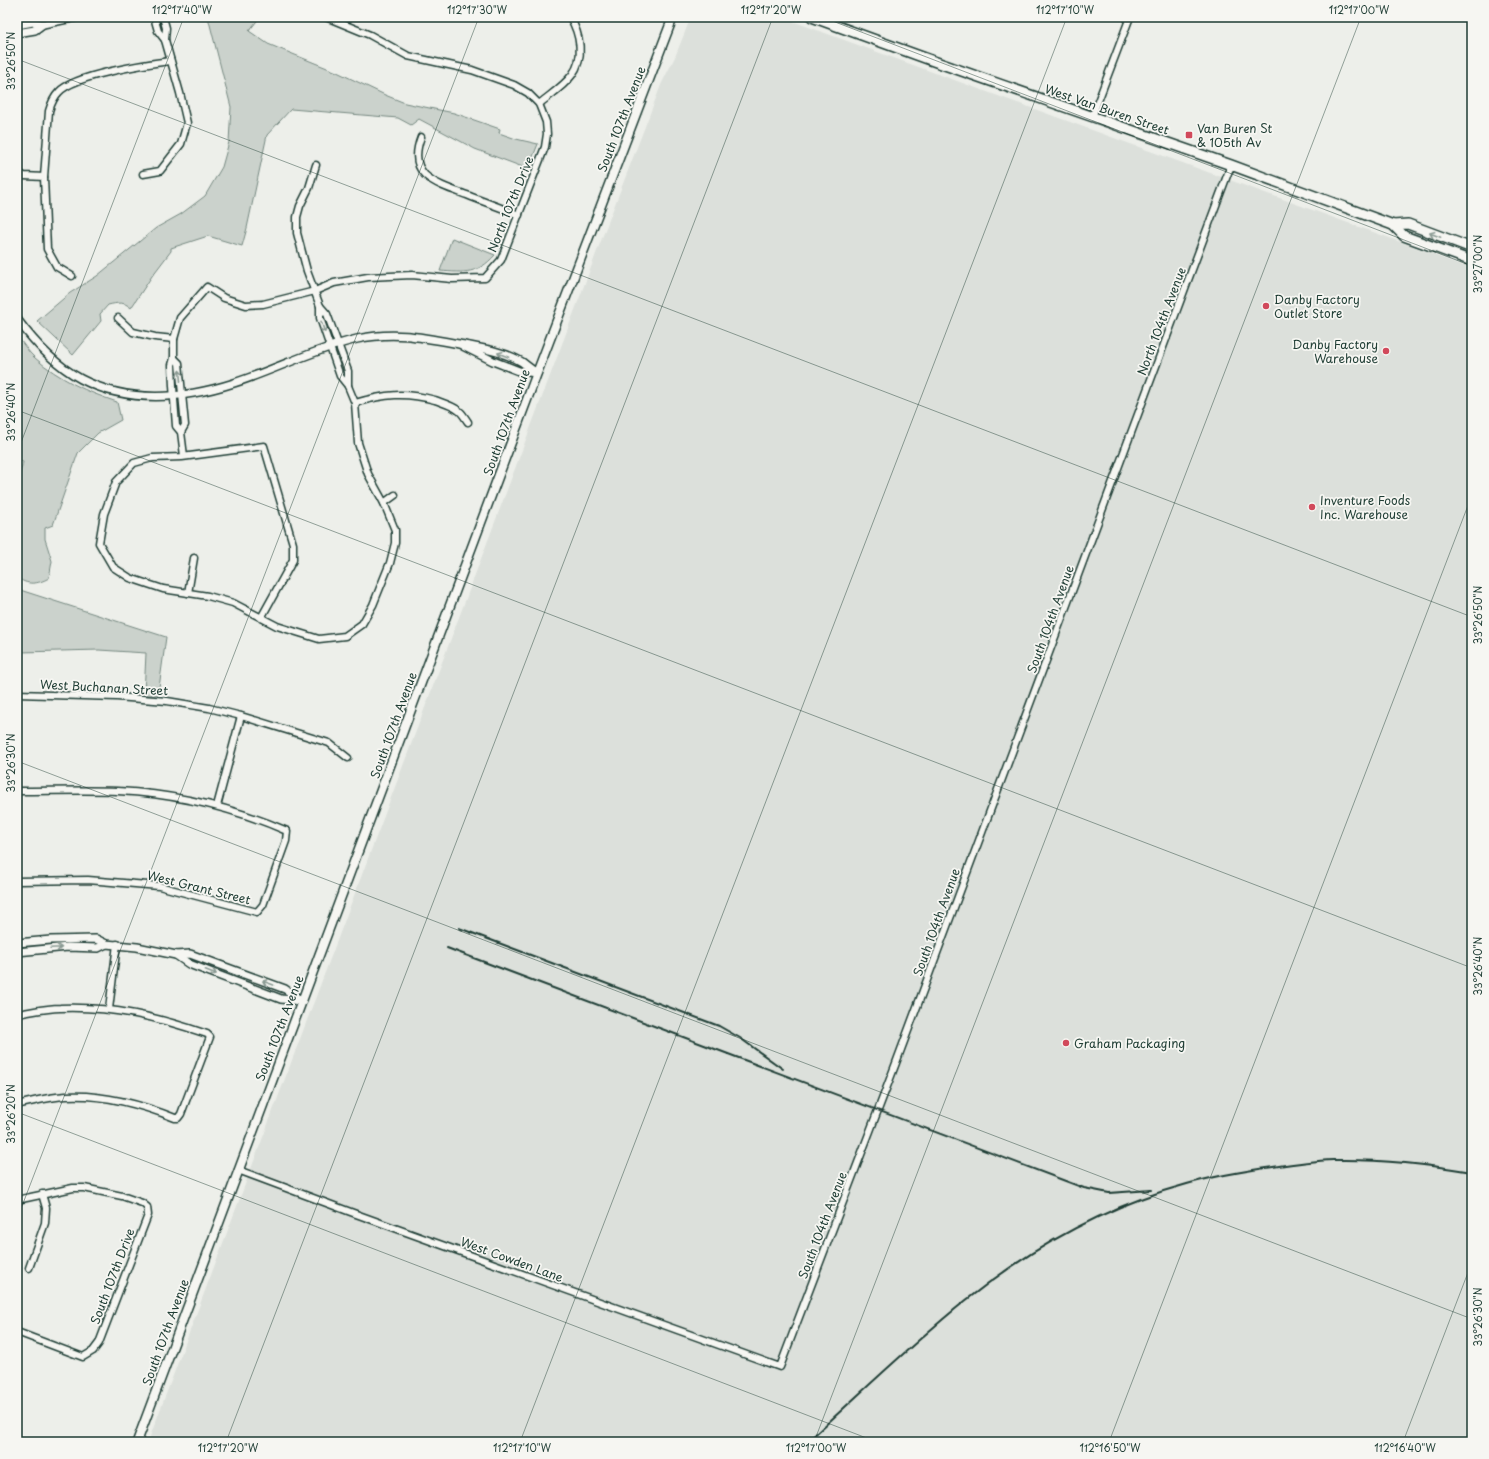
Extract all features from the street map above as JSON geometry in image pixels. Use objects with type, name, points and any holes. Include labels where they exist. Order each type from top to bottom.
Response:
[{"type":"main road","name":"South 107th Avenue","points":[[137,1442],[537,373],[673,17]]},
{"type":"main road","name":"West Van Buren Street","points":[[812,17],[1231,165],[1393,224],[1408,224],[1472,248]]},
{"type":"main road","name":"West Van Buren Street","points":[[1393,224],[1404,236],[1472,261]]},
{"type":"main road","points":[[1438,248],[1447,246],[1472,255]]},
{"type":"street","points":[[17,33],[35,30],[52,19],[78,17]]},
{"type":"street","points":[[154,17],[158,31],[165,40]]},
{"type":"street","points":[[143,174],[160,172],[181,144],[187,123],[165,40],[166,28],[163,17]]},
{"type":"street","points":[[326,17],[370,35],[408,56],[472,70],[514,85],[528,93],[539,104],[571,77],[578,66],[580,44],[571,17]]},
{"type":"street","points":[[1092,117],[1130,17]]},
{"type":"street","points":[[17,26],[33,22],[43,24]]},
{"type":"street","points":[[72,276],[57,267],[48,249],[44,177],[49,111],[52,100],[59,91],[70,84],[88,77],[143,64],[170,61]]},
{"type":"street","name":"North 107th Drive","points":[[315,291],[334,283],[368,277],[412,275],[452,279],[485,278],[501,260],[545,147],[547,134],[546,122],[539,104]]},
{"type":"street","points":[[421,137],[417,149],[417,157],[425,174],[445,187],[519,215]]},
{"type":"street","points":[[261,618],[293,560],[293,544],[264,446],[184,456],[152,458],[134,463],[116,482],[104,514],[99,543],[113,568],[130,578],[163,589],[208,596],[234,603],[261,618],[277,626],[318,639],[346,636],[362,624],[373,605],[390,563],[395,543],[395,530],[384,503],[368,474],[358,443],[355,402],[348,386],[340,376],[330,348],[320,318],[320,306],[297,233],[297,217],[300,206],[309,188],[316,165]]},
{"type":"street","name":"North 104th Avenue","points":[[1111,485],[1231,165]]},
{"type":"street","points":[[17,172],[24,176],[44,177]]},
{"type":"street","points":[[17,180],[24,176]]},
{"type":"street","points":[[184,456],[181,432],[176,426],[172,365],[174,358],[174,339],[180,318],[207,287],[224,298],[246,305],[263,304],[315,291]]},
{"type":"street","points":[[320,306],[327,314],[348,372],[348,386]]},
{"type":"street","points":[[118,318],[133,332],[155,337],[174,339]]},
{"type":"street","points":[[17,319],[26,332],[66,370],[81,379],[128,395],[152,397],[183,395],[234,383],[338,344],[358,339],[401,335],[426,337],[496,352],[521,362],[537,373]]},
{"type":"street","points":[[174,358],[179,363],[183,395],[185,425],[181,432]]},
{"type":"street","points":[[355,402],[398,394],[416,396],[447,404],[459,410],[468,422]]},
{"type":"street","name":"South 104th Avenue","points":[[780,1367],[896,1062],[1111,485]]},
{"type":"street","points":[[384,503],[395,495]]},
{"type":"street","points":[[188,593],[194,558]]},
{"type":"street","name":"West Buchanan Street","points":[[17,694],[117,697],[168,701],[241,716],[329,743],[348,758]]},
{"type":"street","points":[[17,791],[119,791],[164,796],[217,806],[241,716]]},
{"type":"street","name":"West Grant Street","points":[[17,881],[88,880],[159,886],[257,912],[263,905],[286,841],[287,831],[271,824],[217,806]]},
{"type":"street","points":[[17,944],[72,938],[96,939],[106,944],[117,944],[176,955],[190,954],[285,989],[302,1001]]},
{"type":"street","points":[[17,952],[68,947],[98,948],[106,944]]},
{"type":"street","points":[[109,1009],[117,944]]},
{"type":"street","points":[[176,955],[189,964],[278,998],[302,1001]]},
{"type":"street","points":[[17,1014],[58,1008],[109,1009],[141,1014],[173,1022],[207,1034],[210,1037],[181,1114],[178,1118],[148,1107],[100,1097],[66,1096],[17,1105]]},
{"type":"street","name":"West Cowden Lane","points":[[238,1170],[780,1367]]},
{"type":"street","name":"South 107th Drive","points":[[17,1332],[83,1357],[93,1351],[99,1342],[148,1215],[147,1207],[142,1203],[122,1196],[89,1189],[73,1188],[42,1194]]},
{"type":"street","points":[[17,1200],[42,1194],[46,1208],[45,1224],[29,1268]]},
{"type":"shaded area","points":[[208,17],[260,17],[249,31],[268,44],[337,72],[405,103],[454,113],[500,129],[499,133],[538,144],[528,169],[475,149],[419,119],[411,125],[398,118],[291,109],[267,135],[242,246],[208,236],[171,248],[171,251],[131,308],[123,303],[108,305],[100,314],[101,321],[73,355],[37,321],[70,293],[97,276],[156,228],[181,214],[205,196],[222,167],[229,142],[231,107]]},
{"type":"shaded area","points":[[691,17],[781,17],[1472,268],[1472,1442],[148,1442],[602,238],[661,85],[675,57]]},
{"type":"shaded area","points":[[452,238],[495,255],[483,266],[477,269],[464,272],[440,271]]},
{"type":"shaded area","points":[[17,336],[32,356],[44,366],[64,379],[84,389],[117,402],[121,420],[98,433],[78,453],[53,525],[45,528],[45,539],[52,561],[49,578],[37,583],[25,582],[17,577],[17,535],[20,508],[17,492],[23,462],[17,459]]},
{"type":"shaded area","points":[[17,589],[166,637],[158,695],[144,695],[146,653],[99,650],[21,652],[21,691],[17,691]]},
{"type":"railway","points":[[459,928],[719,1026],[740,1038],[783,1069]]},
{"type":"railway","points":[[447,948],[1084,1188],[1109,1193],[1151,1190]]},
{"type":"railway","points":[[807,1442],[924,1335],[990,1282],[1042,1247],[1070,1231],[1127,1204],[1187,1184],[1230,1174],[1318,1161],[1386,1161],[1420,1164],[1472,1172]]},
{"type":"place","name":"Van Buren St & 105th Av","points":[[1189,135]]},
{"type":"place","name":"Danby Factory Outlet Store","points":[[1266,306]]},
{"type":"place","name":"Danby Factory Warehouse","points":[[1386,351]]},
{"type":"place","name":"Inventure Foods Inc. Warehouse","points":[[1312,507]]},
{"type":"place","name":"Graham Packaging","points":[[1066,1043]]}]
